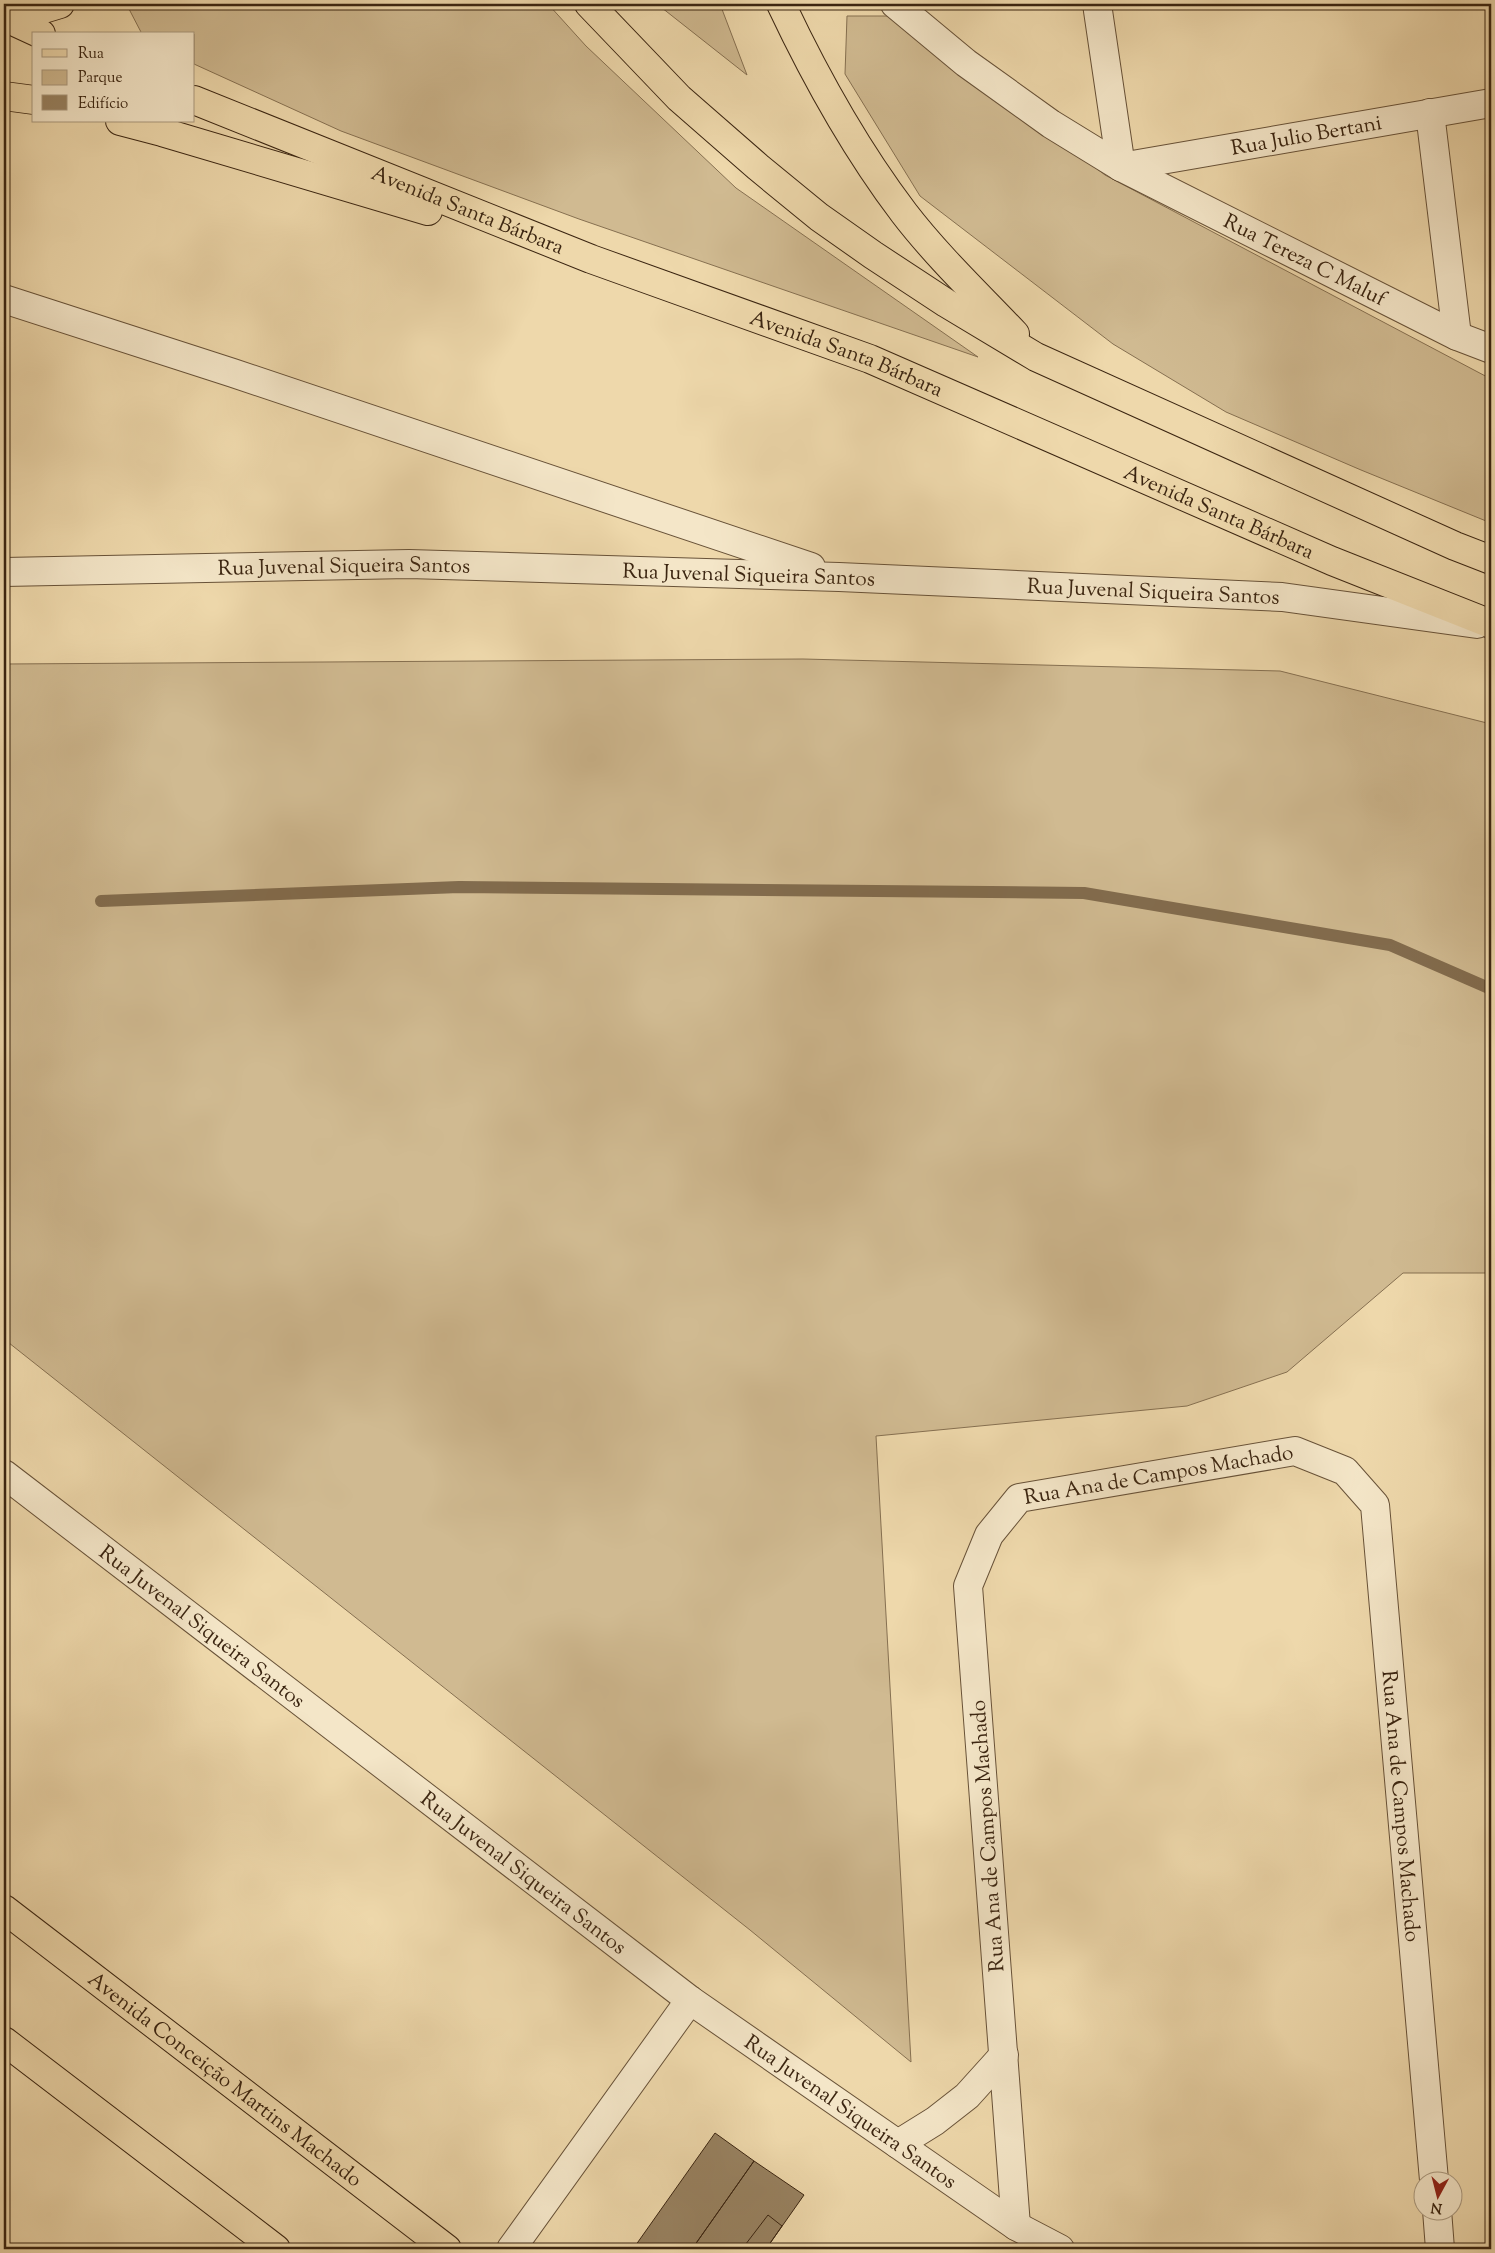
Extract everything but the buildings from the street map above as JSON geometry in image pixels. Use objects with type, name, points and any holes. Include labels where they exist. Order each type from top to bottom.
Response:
[{"type":"main road","points":[[6,19],[60,4]]},
{"type":"main road","points":[[589,4],[680,98],[758,167],[819,217],[938,298],[1036,357],[1455,546],[1491,560]]},
{"type":"main road","points":[[781,4],[795,33],[871,167],[906,215],[1036,357]]},
{"type":"main road","points":[[6,19],[36,32]]},
{"type":"main road","points":[[4,96],[32,100]]},
{"type":"main road","name":"Avenida Santa Bárbara","points":[[195,100],[591,259],[870,359],[1332,561],[1491,625]]},
{"type":"main road","points":[[124,122],[591,259]]},
{"type":"main road","name":"Avenida Conceição Martins Machado","points":[[4,1909],[447,2249]]},
{"type":"main road","points":[[4,2041],[276,2249]]},
{"type":"street","name":"Rua Tereza C Maluf","points":[[895,4],[966,63],[1051,124],[1121,167],[1457,336],[1491,349]]},
{"type":"street","points":[[1097,4],[1121,167]]},
{"type":"street","name":"Rua Julio Bertani","points":[[1121,167],[1491,103]]},
{"type":"street","points":[[1430,113],[1457,336]]},
{"type":"street","points":[[4,299],[233,373],[839,576]]},
{"type":"street","name":"Rua Juvenal Siqueira Santos","points":[[4,572],[409,564],[839,576],[1282,597],[1491,625]]},
{"type":"street","name":"Rua Ana de Campos Machado","points":[[1016,2226],[968,1586],[989,1534],[1019,1498],[1295,1451],[1345,1471],[1375,1505],[1433,2170]]},
{"type":"street","name":"Rua Juvenal Siqueira Santos","points":[[4,1474],[690,2000],[1016,2226],[1060,2249]]},
{"type":"street","points":[[511,2249],[690,2000]]},
{"type":"street","points":[[898,2144],[935,2121],[967,2096],[1004,2055]]},
{"type":"street","points":[[1437,2220],[1438,2246]]},
{"type":"green space","points":[[134,4],[548,4],[586,46],[736,188],[978,357],[579,219],[341,131],[195,64],[195,32],[141,32],[129,9]]},
{"type":"green space","points":[[657,4],[720,4],[747,75]]},
{"type":"green space","points":[[847,16],[900,16],[1105,175],[1491,379],[1491,523],[1226,412],[1113,344],[920,196],[845,74]]},
{"type":"green space","points":[[803,659],[1280,671],[1491,724],[1491,1273],[1403,1273],[1287,1372],[1187,1406],[876,1436],[911,2062],[750,1930],[4,1339],[4,664]]},
{"type":"waterway","points":[[101,901],[459,887],[1084,893],[1390,945],[1491,989]]}]
